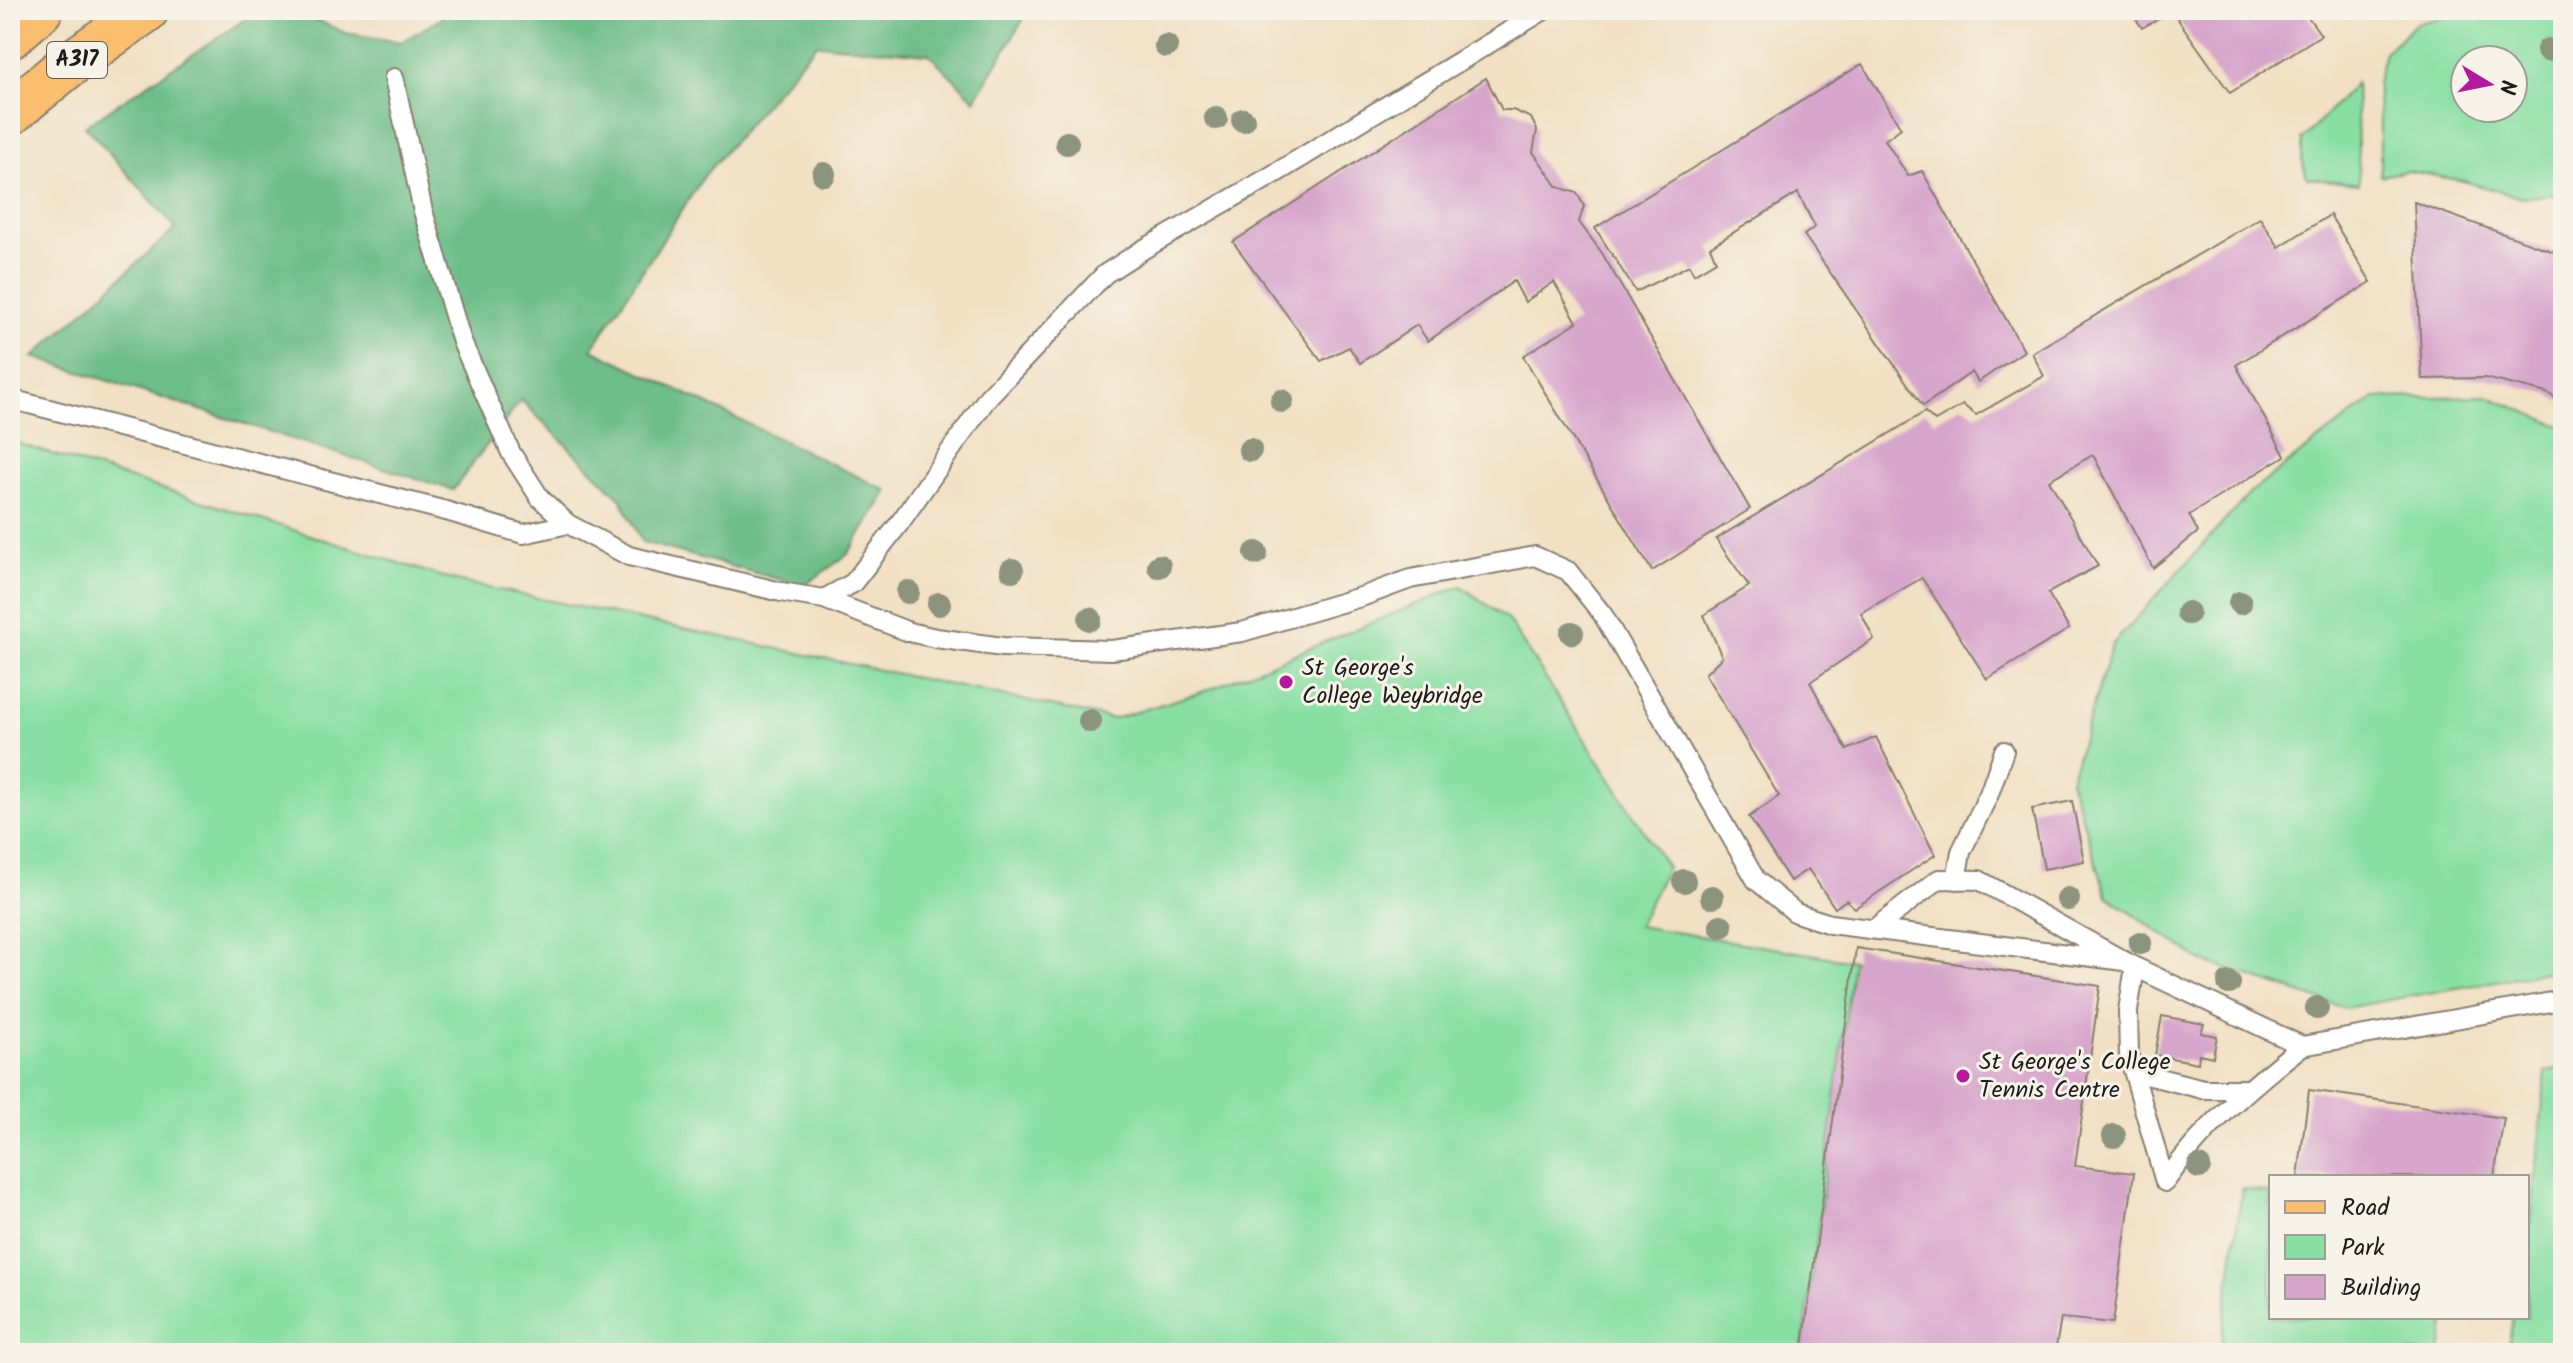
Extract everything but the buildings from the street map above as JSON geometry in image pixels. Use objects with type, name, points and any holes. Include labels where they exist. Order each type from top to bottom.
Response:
[{"type":"main road","name":"A317","points":[[10,36],[40,10]]},
{"type":"main road","name":"A317","points":[[10,113],[66,67],[146,10]]},
{"type":"lane","points":[[824,599],[853,583],[899,524],[988,397],[1105,274],[1544,10]]},
{"type":"lane","points":[[394,78],[423,211],[462,342],[511,453],[540,498],[568,524],[629,556],[781,592],[824,599],[909,632],[936,638],[1003,647],[1112,650],[1242,632],[1410,579],[1535,556],[1568,571],[1603,615],[1756,880],[1796,913],[1830,924],[2130,964]]},
{"type":"lane","points":[[10,399],[446,511],[523,534],[568,524]]},
{"type":"lane","points":[[1956,880],[1961,852],[1989,794],[2004,751]]},
{"type":"lane","points":[[1874,929],[1939,879],[1979,880],[2130,964],[2302,1046]]},
{"type":"lane","points":[[2130,964],[2129,1056],[2165,1182],[2187,1151],[2250,1089],[2302,1046],[2563,1000]]},
{"type":"lane","points":[[2135,1072],[2203,1089],[2250,1089]]},
{"type":"green space","points":[[259,10],[295,10],[345,33],[401,42],[440,19],[445,10],[1029,10],[975,100],[929,54],[816,44],[704,176],[592,349],[888,491],[848,554],[804,586],[642,542],[621,499],[521,400],[453,490],[33,357],[176,228],[85,126]]},
{"type":"green space","points":[[2563,15],[2563,193],[2522,198],[2459,180],[2408,171],[2380,176],[2377,83],[2385,52],[2417,23],[2450,16]]},
{"type":"green space","points":[[2356,83],[2359,184],[2307,178],[2302,159],[2302,140]]},
{"type":"green space","points":[[2487,396],[2563,427],[2563,969],[2345,1008],[2200,960],[2107,896],[2070,780],[2112,645],[2251,492],[2374,398]]},
{"type":"green space","points":[[10,441],[456,581],[1113,719],[1205,691],[1461,586],[1508,620],[1667,867],[1638,926],[1853,961],[1802,1353],[10,1353]]},
{"type":"green space","points":[[2563,1068],[2563,1353],[2507,1353],[2513,1319],[2529,1319],[2529,1228],[2546,1071]]},
{"type":"green space","points":[[2242,1189],[2269,1193],[2269,1319],[2446,1319],[2441,1353],[2220,1353]]},
{"type":"place","name":"St George's College Weybridge","points":[[1286,682]]},
{"type":"place","name":"St George's College Tennis Centre","points":[[1963,1076]]}]
